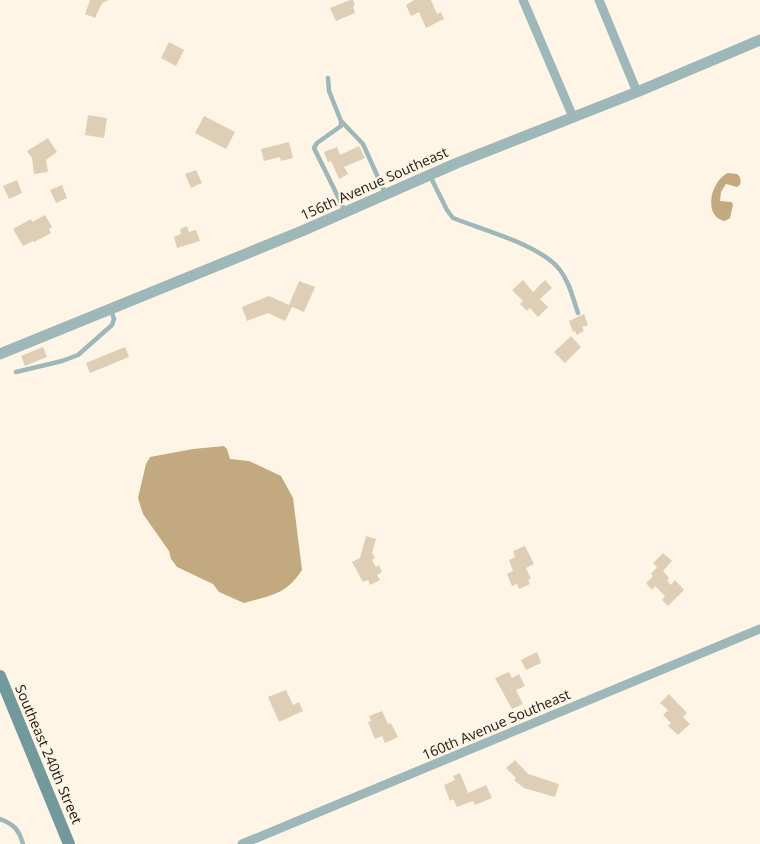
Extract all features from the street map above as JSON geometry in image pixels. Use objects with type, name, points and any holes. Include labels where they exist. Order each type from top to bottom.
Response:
[{"type":"main road","name":"Southeast 240th Street","points":[[0,676],[70,844]]},
{"type":"street","points":[[523,0],[573,118]]},
{"type":"street","points":[[599,0],[636,92]]},
{"type":"street","name":"156th Avenue Southeast","points":[[0,354],[760,40]]},
{"type":"street","name":"160th Avenue Southeast","points":[[242,844],[760,629]]},
{"type":"lane","points":[[328,78],[329,91],[341,121],[363,144],[386,194]]},
{"type":"lane","points":[[341,121],[341,126],[317,143],[314,148],[346,212]]},
{"type":"lane","points":[[430,175],[449,215],[518,243],[550,259],[568,283],[578,313]]},
{"type":"lane","points":[[16,372],[62,361],[78,355],[112,325],[114,319],[110,310]]},
{"type":"lane","points":[[0,819],[9,822],[18,829],[23,844]]},
{"type":"shaded area","points":[[728,173],[737,174],[741,182],[737,187],[726,184],[721,192],[720,201],[732,202],[733,205],[730,218],[725,221],[713,213],[711,198],[717,183]]},
{"type":"shaded area","points":[[224,446],[230,459],[249,461],[281,476],[293,498],[302,570],[290,585],[277,593],[244,603],[219,592],[213,584],[177,567],[171,559],[169,551],[143,514],[138,498],[146,464],[150,457],[193,449]]},
{"type":"building","points":[[90,0],[109,0],[102,3],[95,18],[85,14]]},
{"type":"building","points":[[353,0],[355,5],[353,6],[355,13],[336,21],[330,8]]},
{"type":"building","points":[[414,0],[431,0],[437,14],[441,12],[444,19],[426,28],[419,12],[411,16],[406,5]]},
{"type":"building","points":[[169,42],[184,50],[176,66],[161,58]]},
{"type":"building","points":[[88,115],[107,118],[104,138],[85,135]]},
{"type":"building","points":[[204,116],[235,132],[226,149],[195,133]]},
{"type":"building","points":[[48,138],[57,152],[46,160],[48,172],[34,174],[32,158],[27,151]]},
{"type":"building","points":[[289,142],[293,158],[281,161],[280,157],[264,161],[261,149]]},
{"type":"building","points":[[359,146],[365,158],[344,167],[348,174],[339,179],[331,161],[328,162],[324,152],[337,147],[340,155]]},
{"type":"building","points":[[196,170],[202,183],[191,188],[185,174]]},
{"type":"building","points":[[17,180],[22,193],[9,199],[3,186]]},
{"type":"building","points":[[62,185],[67,198],[56,203],[50,190]]},
{"type":"building","points":[[45,215],[52,227],[49,229],[51,233],[23,246],[13,229],[31,219],[32,222]]},
{"type":"building","points":[[187,226],[189,232],[196,230],[200,241],[177,248],[174,237],[181,234],[180,229]]},
{"type":"building","points":[[523,280],[533,292],[545,280],[552,288],[540,299],[548,307],[538,317],[530,308],[527,311],[520,304],[523,301],[512,290]]},
{"type":"building","points":[[299,281],[315,287],[304,312],[292,307],[285,321],[268,313],[247,321],[242,307],[269,296],[289,305]]},
{"type":"building","points":[[584,314],[588,325],[582,327],[584,331],[577,335],[575,331],[573,332],[569,321]]},
{"type":"building","points":[[571,336],[581,347],[565,363],[554,352]]},
{"type":"building","points":[[43,347],[47,357],[25,366],[21,356]]},
{"type":"building","points":[[125,347],[129,357],[90,373],[86,363]]},
{"type":"building","points":[[366,536],[376,539],[372,553],[375,558],[372,560],[376,567],[379,565],[382,572],[377,575],[380,580],[370,585],[368,580],[363,582],[352,562],[360,558]]},
{"type":"building","points":[[525,546],[534,564],[526,568],[531,579],[528,580],[530,584],[519,589],[517,584],[512,586],[507,574],[513,571],[509,560],[515,557],[513,551]]},
{"type":"building","points":[[663,553],[672,561],[663,571],[669,578],[667,580],[671,585],[675,580],[684,590],[668,606],[662,600],[665,596],[655,586],[652,590],[646,583],[653,576],[651,574],[657,567],[653,563]]},
{"type":"building","points":[[537,652],[541,663],[526,670],[521,660]]},
{"type":"building","points":[[509,672],[512,678],[519,674],[525,686],[516,690],[523,704],[512,709],[495,678]]},
{"type":"building","points":[[286,690],[293,705],[299,702],[303,711],[279,722],[268,697]]},
{"type":"building","points":[[669,694],[687,713],[683,717],[690,724],[678,735],[668,726],[671,723],[663,715],[668,710],[660,703]]},
{"type":"building","points":[[382,711],[388,724],[391,723],[398,737],[385,743],[382,736],[375,739],[368,722],[371,721],[369,716]]},
{"type":"building","points":[[515,760],[528,774],[559,784],[555,797],[524,788],[514,780],[516,778],[506,768]]},
{"type":"building","points":[[460,773],[468,793],[486,785],[492,798],[475,805],[473,801],[457,807],[453,799],[450,801],[444,785],[455,780],[453,776]]}]
